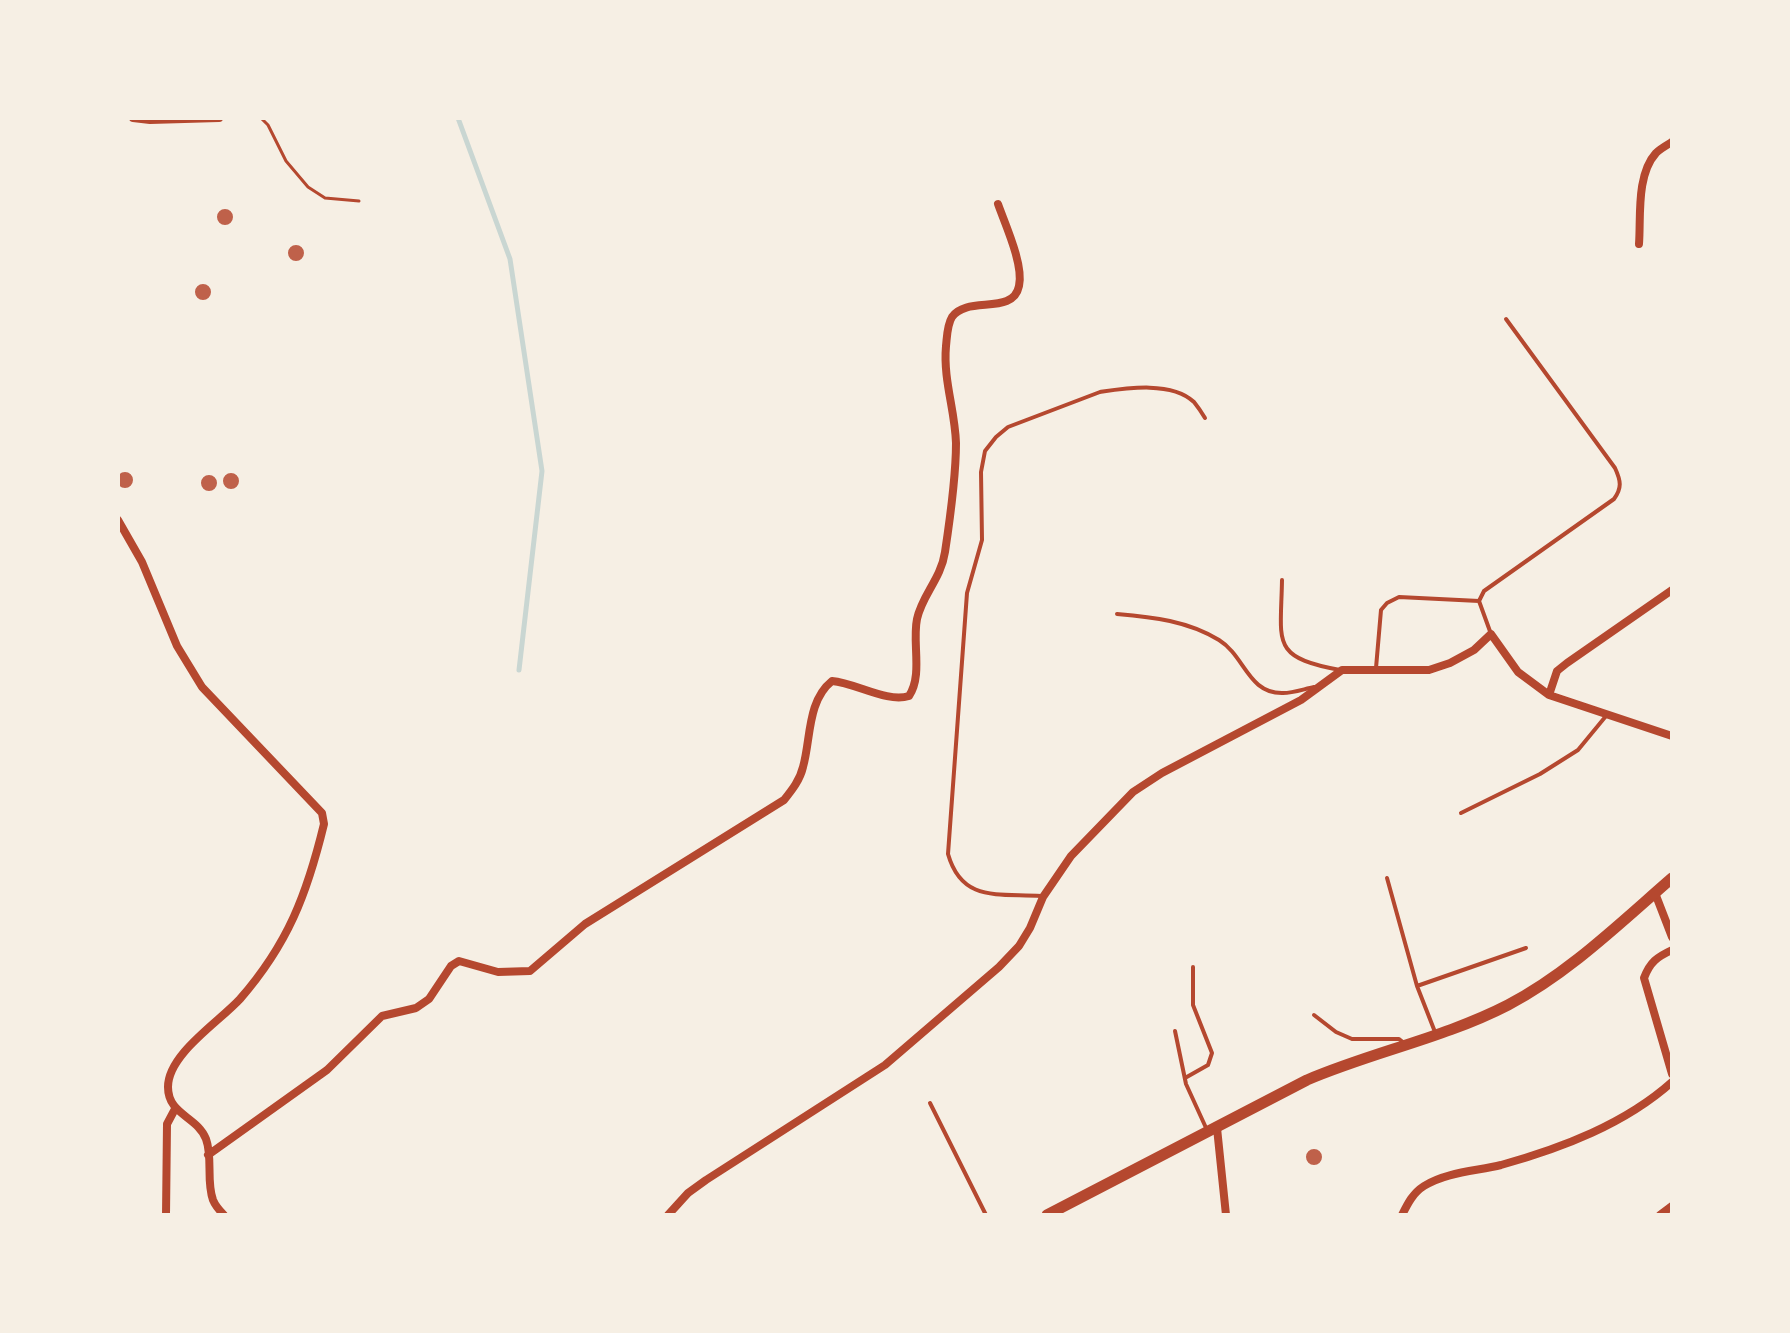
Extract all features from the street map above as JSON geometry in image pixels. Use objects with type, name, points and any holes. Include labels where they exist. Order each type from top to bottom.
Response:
[{"type":"street","points":[[133,118],[219,118]]},
{"type":"street","points":[[1639,244],[1647,170],[1655,154],[1672,142]]},
{"type":"street","points":[[208,1155],[327,1070],[382,1016],[416,1008],[429,999],[451,966],[459,961],[498,972],[530,971],[585,924],[784,800],[796,785],[803,767],[819,693],[832,681],[853,684],[895,698],[909,696],[915,682],[918,613],[938,579],[946,551],[956,444],[947,390],[945,357],[948,329],[952,317],[962,308],[1004,302],[1014,296],[1020,285],[1014,252],[998,204]]},
{"type":"street","points":[[118,520],[142,562],[172,635],[202,687],[308,796],[322,813],[324,824],[304,898],[284,938],[238,1000],[189,1047],[172,1070],[168,1084],[169,1098],[175,1109],[203,1132],[213,1201],[224,1215]]},
{"type":"street","points":[[1549,695],[1557,671],[1672,590]]},
{"type":"street","points":[[668,1215],[688,1193],[706,1180],[885,1065],[999,967],[1019,946],[1043,897],[1071,856],[1133,792],[1162,773],[1301,700],[1342,670],[1403,672],[1440,667],[1474,650],[1491,634],[1518,672],[1549,695],[1672,736]]},
{"type":"street","points":[[1050,1214],[1307,1080],[1507,1005],[1581,957],[1672,878]]},
{"type":"street","points":[[1655,893],[1672,937]]},
{"type":"street","points":[[1672,950],[1656,958],[1648,966],[1644,978],[1672,1074]]},
{"type":"street","points":[[1402,1215],[1411,1197],[1425,1185],[1506,1163],[1615,1123],[1635,1112],[1672,1082]]},
{"type":"street","points":[[166,1215],[167,1124],[175,1109]]},
{"type":"street","points":[[1212,1130],[1226,1215]]},
{"type":"street","points":[[1660,1215],[1672,1206]]},
{"type":"lane","points":[[1491,634],[1479,601],[1484,591],[1614,499],[1621,482],[1615,468],[1506,319]]},
{"type":"lane","points":[[1043,897],[976,892],[963,884],[952,870],[948,854],[967,593],[982,540],[981,472],[985,451],[1008,427],[1112,390],[1160,389],[1181,394],[1193,402],[1205,418]]},
{"type":"lane","points":[[1282,580],[1281,635],[1286,649],[1308,664],[1342,670]]},
{"type":"lane","points":[[1376,670],[1381,610],[1387,603],[1399,597],[1479,601]]},
{"type":"lane","points":[[1117,614],[1161,618],[1200,629],[1238,655],[1253,682],[1268,691],[1285,694],[1321,686]]},
{"type":"lane","points":[[1461,813],[1540,774],[1578,750],[1607,715]]},
{"type":"lane","points":[[1387,878],[1417,986],[1436,1034]]},
{"type":"lane","points":[[1417,986],[1526,948]]},
{"type":"lane","points":[[1185,1078],[1208,1065],[1212,1053],[1193,1005],[1193,967]]},
{"type":"lane","points":[[1314,1015],[1336,1032],[1352,1039],[1399,1039],[1406,1044]]},
{"type":"lane","points":[[1175,1031],[1185,1078],[1212,1130]]},
{"type":"lane","points":[[930,1103],[986,1215]]},
{"type":"path","points":[[261,118],[268,125],[286,161],[308,187],[325,198],[359,201]]},
{"type":"building","points":[[225,209],[233,217],[225,225],[217,217]]},
{"type":"building","points":[[296,245],[304,253],[296,261],[288,253]]},
{"type":"building","points":[[203,284],[211,292],[203,300],[195,292]]},
{"type":"building","points":[[125,472],[133,480],[125,488],[117,480]]},
{"type":"building","points":[[231,473],[239,481],[231,489],[223,481]]},
{"type":"building","points":[[209,475],[217,483],[209,491],[201,483]]},
{"type":"building","points":[[1314,1149],[1322,1157],[1314,1165],[1306,1157]]},
{"type":"waterway","points":[[458,118],[510,259],[542,471],[519,670]]}]
